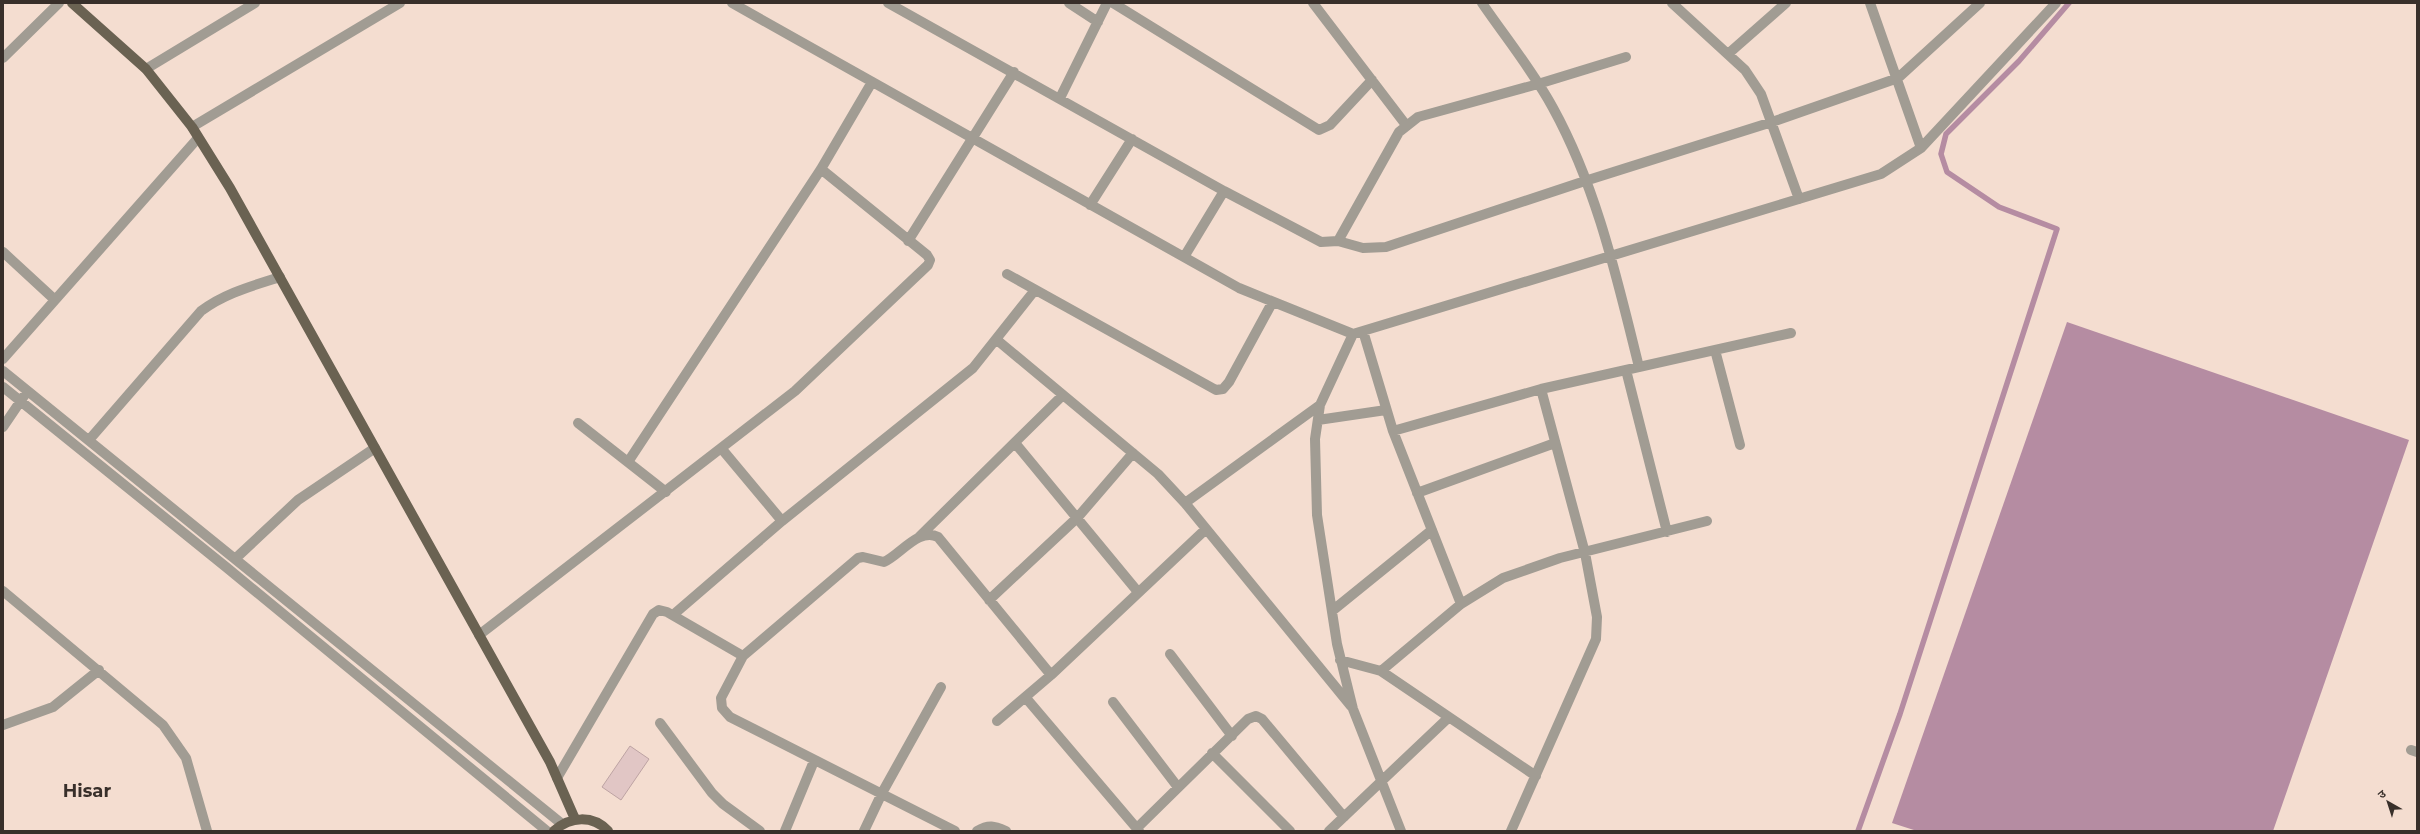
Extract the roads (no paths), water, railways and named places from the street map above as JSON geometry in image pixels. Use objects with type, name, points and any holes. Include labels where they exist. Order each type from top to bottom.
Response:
[{"type":"main road","points":[[72,3],[146,69],[192,128],[230,188],[550,762],[575,819]]},
{"type":"main road","points":[[558,828],[575,819],[584,819],[596,823],[608,831]]},
{"type":"street","points":[[3,58],[59,3]]},
{"type":"street","points":[[146,69],[255,3]]},
{"type":"street","points":[[192,128],[400,3]]},
{"type":"street","points":[[732,3],[1239,288],[1272,303],[1353,334],[1881,174],[1921,148],[2056,3]]},
{"type":"street","points":[[888,3],[1014,72],[1224,192],[1321,242],[1338,241],[1363,248],[1386,247],[1585,181],[1772,122],[1898,78],[1980,3]]},
{"type":"street","points":[[1069,3],[1098,22]]},
{"type":"street","points":[[1060,98],[1107,3]]},
{"type":"street","points":[[1113,3],[1319,130],[1330,125],[1372,80]]},
{"type":"street","points":[[1313,3],[1406,125]]},
{"type":"street","points":[[1482,3],[1538,84],[1565,131],[1612,256],[1639,367]]},
{"type":"street","points":[[1672,3],[1745,70],[1761,94],[1799,199]]},
{"type":"street","points":[[1728,54],[1786,3]]},
{"type":"street","points":[[1870,3],[1898,78],[1921,148]]},
{"type":"street","points":[[1338,241],[1393,142],[1406,125],[1418,117],[1538,84],[1626,57]]},
{"type":"street","points":[[908,241],[1014,72]]},
{"type":"street","points":[[628,462],[820,169],[872,82]]},
{"type":"street","points":[[3,359],[54,299],[198,138]]},
{"type":"street","points":[[1090,205],[1132,139]]},
{"type":"street","points":[[479,635],[795,391],[923,271],[930,260],[927,255],[820,169]]},
{"type":"street","points":[[1184,257],[1224,192]]},
{"type":"street","points":[[3,252],[54,299]]},
{"type":"street","points":[[1007,274],[1216,390],[1223,389],[1229,382],[1272,303]]},
{"type":"street","points":[[89,440],[201,311],[216,300],[230,293],[280,277]]},
{"type":"street","points":[[673,615],[782,521],[973,368],[997,340],[1035,290]]},
{"type":"street","points":[[1363,331],[1393,431],[1460,604]]},
{"type":"street","points":[[1393,431],[1541,389],[1791,333]]},
{"type":"street","points":[[1353,334],[1320,405],[1315,469],[1317,515],[1340,660],[1353,709],[1401,831]]},
{"type":"street","points":[[997,340],[1158,474],[1185,503],[1353,709]]},
{"type":"street","points":[[1715,350],[1740,446]]},
{"type":"street","points":[[1626,370],[1667,532]]},
{"type":"street","points":[[3,371],[236,558],[558,828]]},
{"type":"street","points":[[3,387],[547,831]]},
{"type":"street","points":[[1511,831],[1596,639],[1598,617],[1585,553],[1541,389]]},
{"type":"street","points":[[3,427],[28,390]]},
{"type":"street","points":[[955,831],[882,793],[814,762],[740,723],[722,708],[721,698],[743,656],[858,558],[863,557],[884,562],[919,538],[1063,395]]},
{"type":"street","points":[[1185,503],[1320,405]]},
{"type":"street","points":[[1318,420],[1386,410]]},
{"type":"street","points":[[578,423],[666,492]]},
{"type":"street","points":[[1015,443],[1078,517],[1138,592]]},
{"type":"street","points":[[1417,493],[1555,443]]},
{"type":"street","points":[[236,558],[298,500],[375,448]]},
{"type":"street","points":[[721,448],[782,521]]},
{"type":"street","points":[[989,600],[1078,517],[1133,453]]},
{"type":"street","points":[[1381,671],[1460,604],[1503,578],[1560,558],[1585,553],[1708,521]]},
{"type":"street","points":[[997,720],[1026,698],[1206,529]]},
{"type":"street","points":[[1332,610],[1432,530]]},
{"type":"street","points":[[919,538],[927,535],[938,536],[1051,675]]},
{"type":"street","points":[[3,591],[163,725],[178,743],[186,758],[207,831]]},
{"type":"street","points":[[557,778],[646,623],[653,614],[659,610],[673,615],[743,656]]},
{"type":"street","points":[[1170,654],[1232,736]]},
{"type":"street","points":[[1340,660],[1381,671],[1536,776]]},
{"type":"street","points":[[3,725],[53,707],[99,670]]},
{"type":"street","points":[[864,831],[882,793],[941,687]]},
{"type":"street","points":[[1026,698],[1138,829],[1177,786],[1253,716],[1262,719],[1344,817]]},
{"type":"street","points":[[1113,702],[1177,786]]},
{"type":"street","points":[[1329,831],[1449,717]]},
{"type":"street","points":[[660,722],[712,793],[723,804],[760,831]]},
{"type":"street","points":[[1212,753],[1290,831]]},
{"type":"street","points":[[785,831],[814,762]]},
{"type":"street","points":[[977,831],[986,826],[993,825],[1006,831]]},
{"type":"waterway","points":[[1858,831],[1900,714],[2057,229],[1999,207],[1947,172],[1941,154],[1946,134],[2019,61],[2069,3]]},
{"type":"district","name":"Hisar","points":[[87,791]]}]
